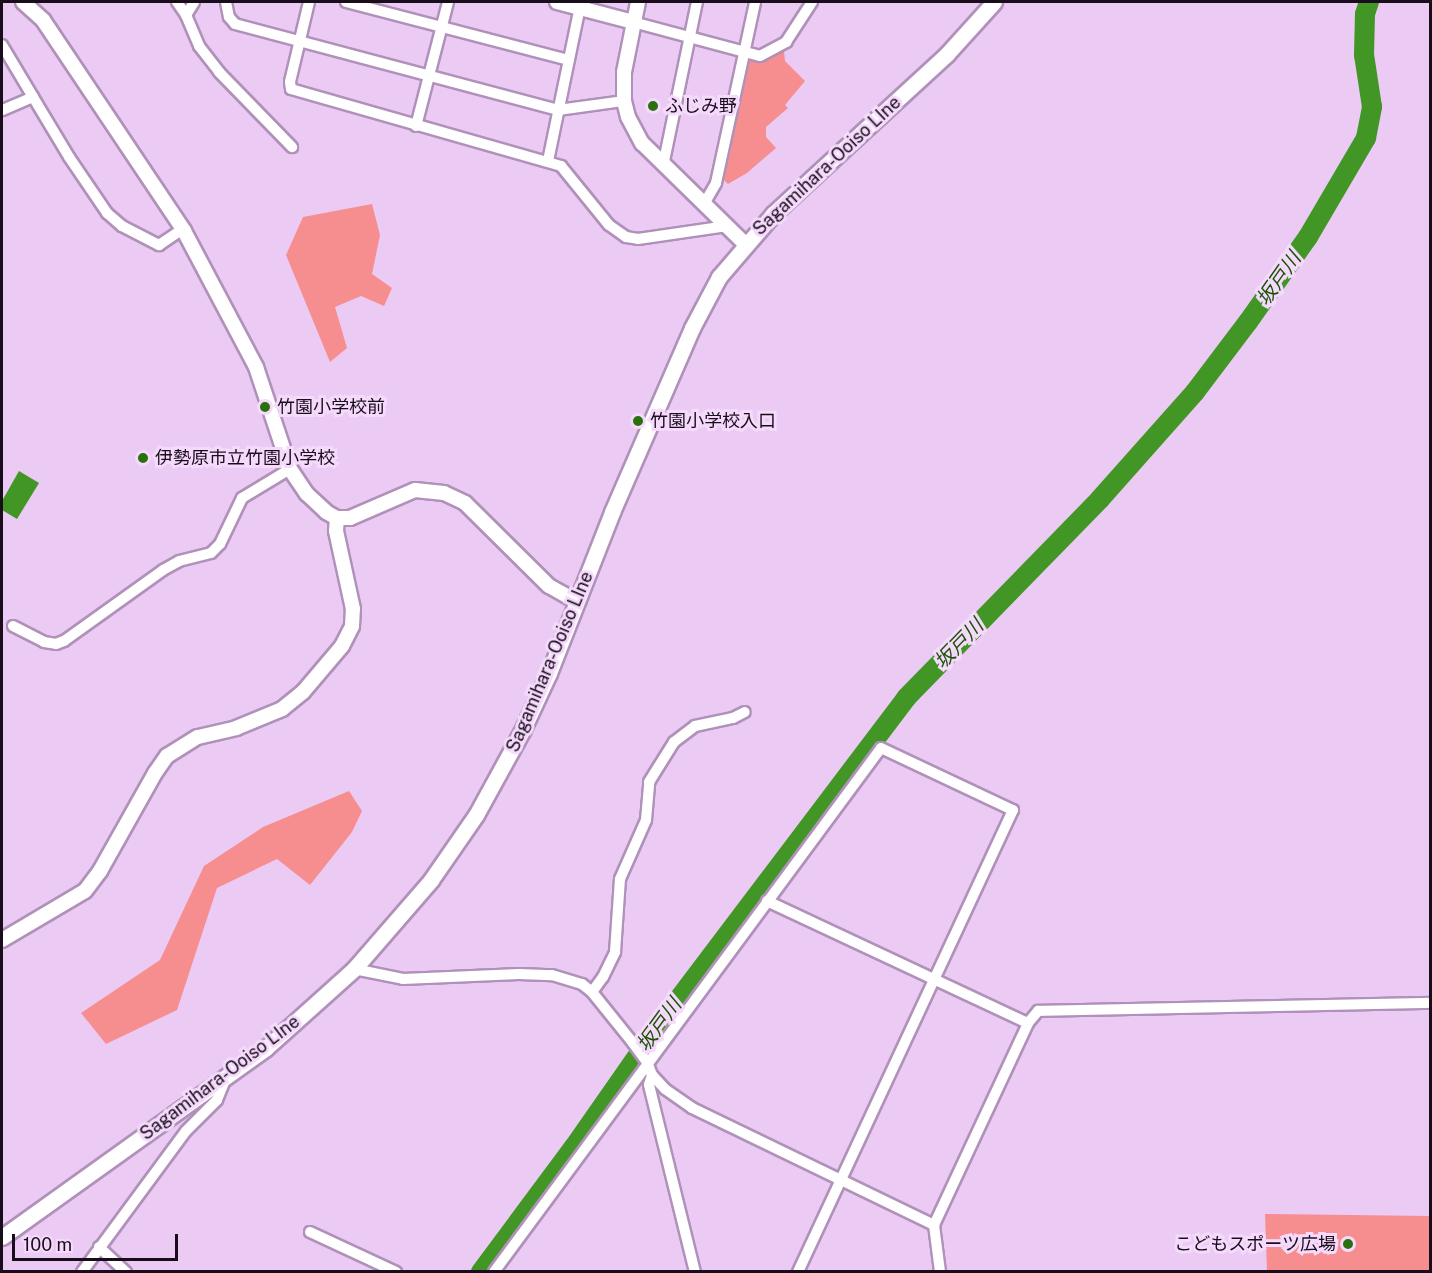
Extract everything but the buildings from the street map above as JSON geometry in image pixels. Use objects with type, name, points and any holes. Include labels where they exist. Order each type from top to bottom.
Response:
[{"type":"main road","name":"Sagamihara-Ooiso LIne","points":[[2,1237],[226,1077],[294,1024],[380,942],[431,880],[488,795],[523,729],[702,308],[718,277],[745,244],[802,185],[947,54],[994,2]]},
{"type":"street","points":[[28,2],[64,50],[183,229],[256,367],[290,469],[307,494],[336,518],[360,516],[415,490],[444,493],[465,503],[549,586],[576,601]]},
{"type":"street","points":[[177,2],[186,15],[199,46],[219,72],[292,147]]},
{"type":"street","points":[[186,15],[194,2]]},
{"type":"street","points":[[226,2],[230,17],[235,24],[558,110],[624,101]]},
{"type":"street","points":[[309,2],[290,82],[291,89],[561,166],[609,225],[626,237],[638,239],[727,226]]},
{"type":"street","points":[[346,2],[569,60]]},
{"type":"street","points":[[416,126],[448,2]]},
{"type":"street","points":[[557,2],[580,4],[633,22],[760,56],[786,42],[812,2]]},
{"type":"street","points":[[638,2],[624,72],[624,101],[628,117],[642,143],[663,166],[745,244]]},
{"type":"street","points":[[663,166],[697,2]]},
{"type":"street","points":[[704,204],[716,183],[754,2]]},
{"type":"street","points":[[548,161],[580,4]]},
{"type":"street","points":[[2,45],[69,157],[115,219],[159,244],[183,229]]},
{"type":"street","points":[[2,110],[33,97]]},
{"type":"street","points":[[13,626],[44,642],[56,644],[64,641],[163,570],[179,561],[211,553],[220,544],[242,498],[290,469]]},
{"type":"street","points":[[2,939],[85,891],[100,871],[154,773],[167,756],[198,737],[236,728],[282,709],[303,692],[342,646],[352,626],[353,609],[336,531],[336,518]]},
{"type":"street","points":[[592,992],[603,977],[615,952],[620,879],[646,820],[649,782],[674,741],[695,726],[733,718],[745,712]]},
{"type":"street","points":[[494,1272],[881,748],[1013,810],[798,1272]]},
{"type":"street","points":[[767,901],[1028,1023]]},
{"type":"street","points":[[354,969],[403,979],[519,974],[552,975],[582,984],[592,992],[647,1062],[652,1074],[664,1089],[692,1108],[841,1178],[934,1225]]},
{"type":"street","points":[[940,1272],[934,1225],[1028,1023],[1038,1011],[1431,1003]]},
{"type":"street","points":[[652,1074],[649,1085],[695,1272]]},
{"type":"street","points":[[82,1272],[186,1131],[217,1100],[226,1077]]},
{"type":"street","points":[[310,1232],[396,1272]]},
{"type":"street","points":[[99,1247],[126,1272]]},
{"type":"shaded area","points":[[784,51],[785,61],[805,81],[785,105],[788,108],[766,127],[766,137],[776,148],[747,173],[728,184],[723,179],[747,57]]},
{"type":"shaded area","points":[[372,204],[380,235],[372,274],[392,288],[384,306],[361,296],[335,307],[347,348],[330,362],[286,255],[303,217]]},
{"type":"shaded area","points":[[19,471],[39,483],[17,519],[2,510],[2,501]]},
{"type":"shaded area","points":[[349,791],[362,811],[352,832],[310,885],[277,859],[217,888],[177,1010],[106,1044],[81,1013],[160,960],[204,866],[263,827]]},
{"type":"shaded area","name":"こどもスポーツ広場","points":[[1265,1214],[1430,1216],[1430,1271],[1267,1271]]},
{"type":"waterway","name":"坂戸川","points":[[481,1272],[574,1147],[662,1021],[906,698],[1100,499],[1195,392],[1308,237],[1366,138],[1372,107],[1364,55],[1365,14],[1369,2]]},
{"type":"place","name":"ふじみ野","points":[[653,106]]},
{"type":"place","name":"竹園小学校前","points":[[265,407]]},
{"type":"place","name":"竹園小学校入口","points":[[638,421]]},
{"type":"place","name":"伊勢原市立竹園小学校","points":[[143,458]]},
{"type":"place","name":"こどもスポーツ広場","points":[[1348,1244]]}]
